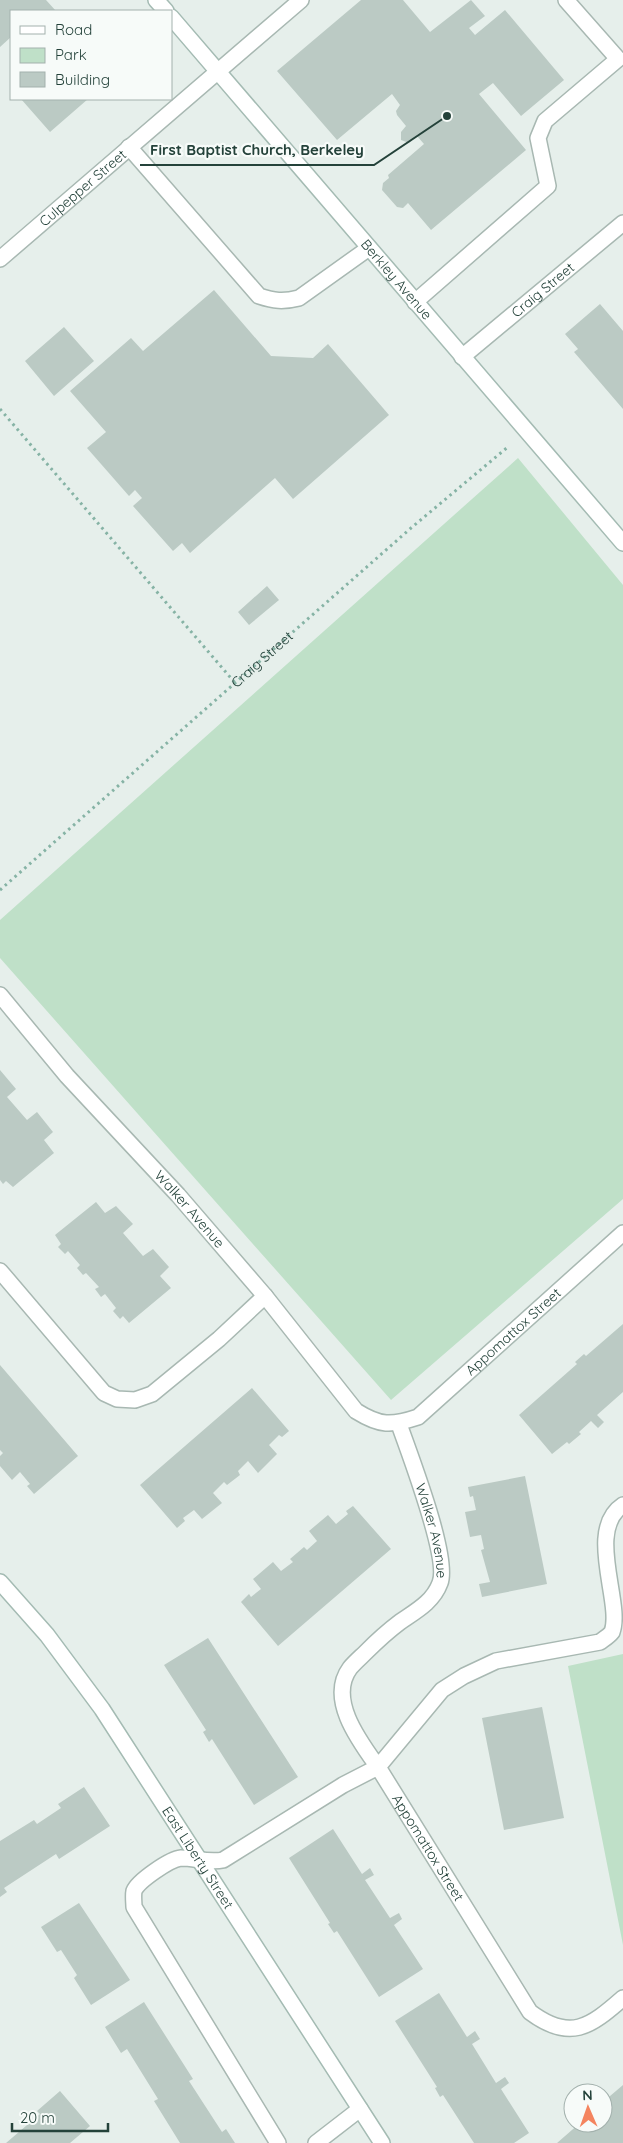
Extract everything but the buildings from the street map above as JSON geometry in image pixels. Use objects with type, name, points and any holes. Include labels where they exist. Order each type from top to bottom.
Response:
[{"type":"street","points":[[156,0],[165,10]]},
{"type":"street","name":"Culpepper Street","points":[[0,259],[128,146],[301,0]]},
{"type":"street","points":[[415,302],[548,186],[538,138],[545,121],[618,59],[566,0]]},
{"type":"street","name":"Berkley Avenue","points":[[172,18],[623,543]]},
{"type":"street","points":[[128,146],[259,296],[273,301],[299,298],[369,248]]},
{"type":"street","name":"Craig Street","points":[[462,357],[623,223]]},
{"type":"street","name":"Walker Avenue","points":[[0,995],[67,1076],[178,1195],[265,1296],[356,1411],[372,1421],[399,1424],[427,1504],[442,1564],[441,1582],[430,1601],[388,1631],[350,1668],[345,1679],[342,1698],[345,1713],[378,1767]]},
{"type":"street","name":"Appomattox Street","points":[[399,1424],[418,1417],[623,1232]]},
{"type":"street","points":[[0,1271],[104,1393],[117,1399],[135,1400],[152,1394],[219,1339],[265,1296]]},
{"type":"street","points":[[600,1642],[612,1633],[618,1619],[608,1537],[614,1511],[623,1505]]},
{"type":"street","name":"East Liberty Street","points":[[0,1582],[46,1635],[102,1709],[382,2143]]},
{"type":"street","points":[[278,2143],[134,1907],[134,1892],[142,1879],[178,1858],[199,1858],[214,1862],[223,1860],[343,1785],[378,1767],[442,1690],[464,1676],[496,1661],[623,1638]]},
{"type":"street","name":"Appomattox Street","points":[[378,1767],[530,2012],[545,2024],[564,2029],[584,2027],[601,2017],[623,1998]]},
{"type":"street","points":[[316,2143],[360,2109]]},
{"type":"path","points":[[0,409],[236,684]]},
{"type":"path","name":"Craig Street","points":[[0,890],[411,528],[527,431]]},
{"type":"green space","points":[[518,458],[623,585],[623,1199],[391,1400],[0,958],[0,920]]},
{"type":"green space","points":[[623,1654],[623,1945],[568,1666]]},
{"type":"place","name":"First Baptist Church, Berkeley","points":[[447,116]]}]
